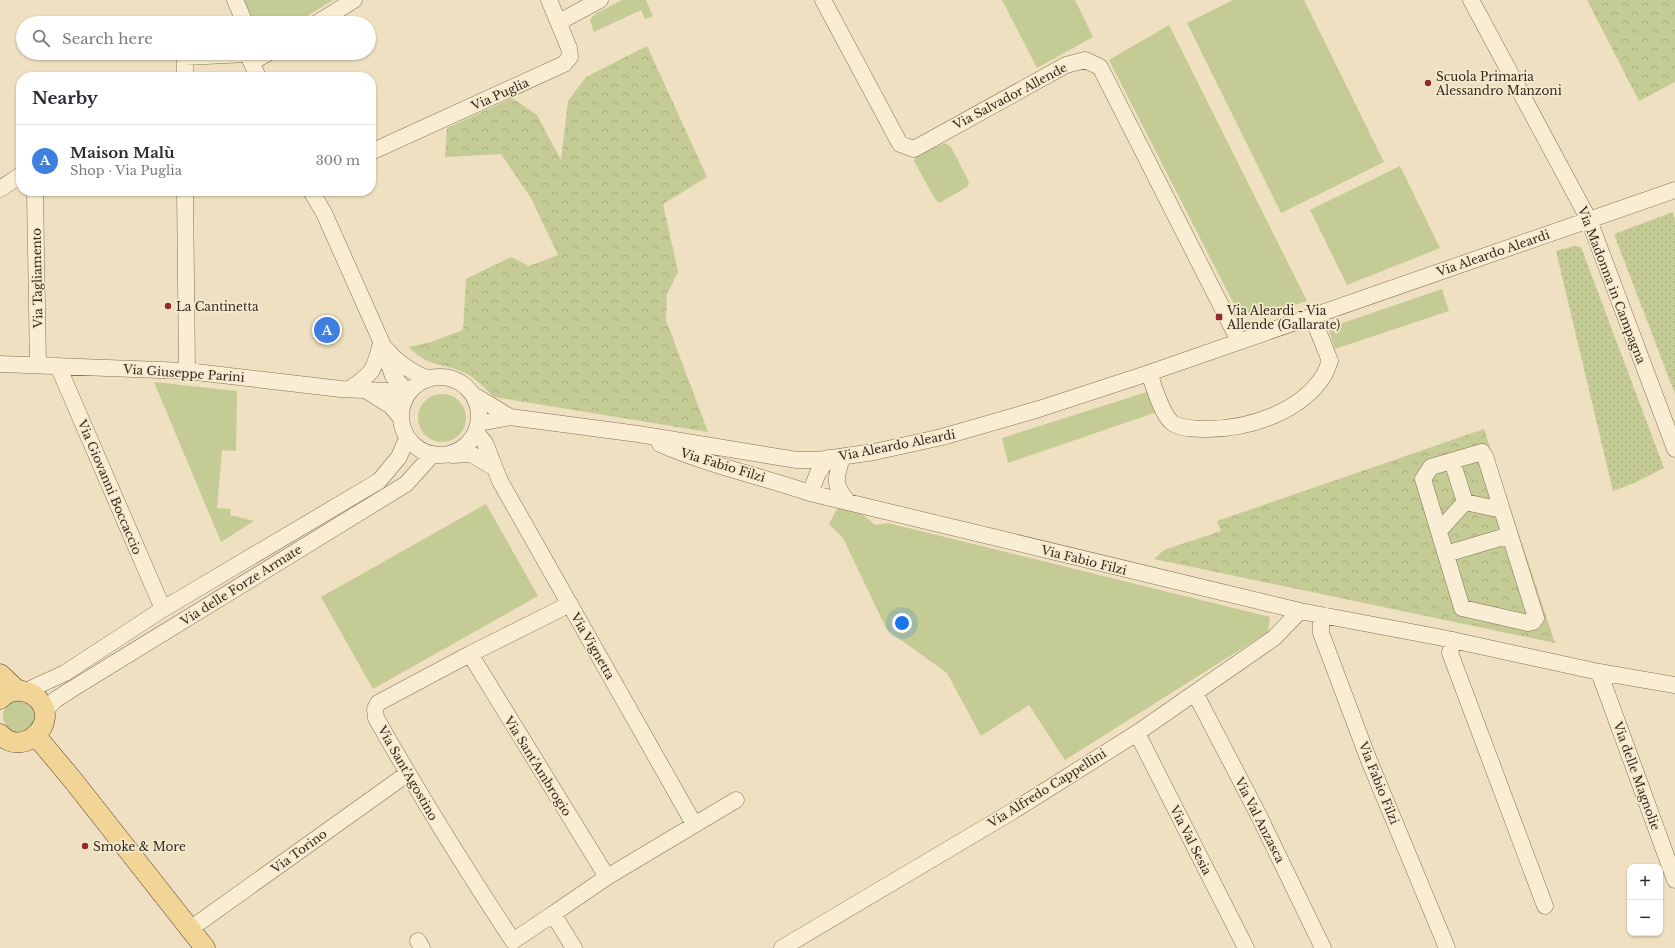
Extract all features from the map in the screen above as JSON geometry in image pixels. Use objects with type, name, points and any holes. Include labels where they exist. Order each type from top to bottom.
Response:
[{"type":"main road","points":[[0,674],[14,694],[38,699],[45,711],[45,720],[42,729],[36,736],[28,741],[19,743],[1,736]]},
{"type":"main road","points":[[36,736],[72,779],[205,948]]},
{"type":"street","points":[[229,0],[235,16]]},
{"type":"street","points":[[235,0],[242,16]]},
{"type":"street","points":[[328,16],[354,0]]},
{"type":"street","name":"Via Puglia","points":[[376,150],[564,64],[570,57],[569,48],[549,0]]},
{"type":"street","points":[[559,22],[600,0]]},
{"type":"street","name":"Via Salvador Allende","points":[[823,0],[900,144],[914,149],[1066,65],[1086,60],[1100,67],[1239,341]]},
{"type":"street","name":"Via Madonna in Campagna","points":[[1471,0],[1589,220],[1675,448]]},
{"type":"street","points":[[185,72],[186,60]]},
{"type":"street","points":[[256,60],[257,72]]},
{"type":"street","points":[[258,60],[264,72]]},
{"type":"street","points":[[0,189],[16,178]]},
{"type":"street","name":"Via Aleardo Aleardi","points":[[638,434],[797,460],[835,458],[874,452],[982,426],[1040,409],[1149,373],[1675,190]]},
{"type":"street","name":"Via Tagliamento","points":[[35,196],[38,365]]},
{"type":"street","points":[[185,196],[187,371]]},
{"type":"street","points":[[318,198],[381,341],[393,376],[408,394]]},
{"type":"street","points":[[1149,373],[1167,418],[1174,424],[1189,429],[1212,429],[1237,427],[1260,421],[1298,402],[1312,389],[1324,374],[1330,360],[1312,316]]},
{"type":"street","points":[[381,341],[391,356],[412,372],[428,379]]},
{"type":"street","points":[[350,389],[365,378],[374,367],[381,341]]},
{"type":"street","name":"Via Giuseppe Parini","points":[[0,364],[187,371],[367,391],[387,391],[408,394]]},
{"type":"street","name":"Via Giovanni Boccaccio","points":[[58,366],[163,609]]},
{"type":"street","points":[[480,433],[479,410],[474,397],[466,386],[458,381],[445,377],[428,379],[417,385],[408,394],[404,402],[401,424],[407,438],[417,448],[441,454],[471,454],[493,467]]},
{"type":"street","name":"Via Giuseppe Parini","points":[[367,391],[391,406],[401,418]]},
{"type":"street","points":[[474,397],[477,397],[505,417],[638,434]]},
{"type":"street","points":[[441,454],[465,447],[480,433],[505,417]]},
{"type":"street","name":"Via Vignetta","points":[[480,433],[493,467],[694,824]]},
{"type":"street","name":"Via Fabio Filzi","points":[[638,434],[685,454],[810,493],[1300,611],[1453,640],[1599,672],[1675,684]]},
{"type":"street","name":"Via delle Forze Armate","points":[[14,694],[65,673],[163,609],[379,481],[399,457],[407,438]]},
{"type":"street","points":[[1482,452],[1485,456],[1502,510],[1536,618],[1533,622],[1528,623],[1462,608],[1423,479],[1431,467],[1482,452]]},
{"type":"street","name":"Via delle Forze Armate","points":[[45,711],[55,700],[72,689],[406,484],[441,454]]},
{"type":"street","points":[[835,458],[836,479],[842,495],[848,502]]},
{"type":"street","points":[[810,493],[818,473],[835,458]]},
{"type":"street","points":[[1452,460],[1465,502]]},
{"type":"street","points":[[810,493],[824,488],[836,479]]},
{"type":"street","points":[[1465,502],[1502,510]]},
{"type":"street","points":[[1439,531],[1465,502]]},
{"type":"street","points":[[1446,554],[1510,535]]},
{"type":"street","name":"Via Sant'Agostino","points":[[553,914],[513,941],[450,844],[407,774],[376,718],[375,709],[378,703],[470,654],[570,604]]},
{"type":"street","name":"Via Alfredo Cappellini","points":[[782,948],[1013,811],[1137,733],[1274,638],[1300,611]]},
{"type":"street","name":"Via Fabio Filzi","points":[[1321,615],[1321,633],[1366,750],[1447,948]]},
{"type":"street","points":[[1453,640],[1450,653],[1544,906]]},
{"type":"street","name":"Via Sant'Ambrogio","points":[[470,654],[607,878]]},
{"type":"street","name":"Via delle Magnolie","points":[[1599,672],[1675,880]]},
{"type":"street","name":"Via Val Anzasca","points":[[1195,693],[1258,814],[1323,948]]},
{"type":"street","name":"Via Val Sesia","points":[[1137,733],[1246,948]]},
{"type":"street","name":"Via Torino","points":[[190,929],[407,774]]},
{"type":"street","points":[[574,948],[553,914],[607,878],[736,800]]},
{"type":"green space","points":[[244,0],[333,0],[307,16],[249,16],[246,10]]},
{"type":"green space","points":[[622,0],[646,0],[653,16],[645,19],[641,10],[594,32],[590,20],[595,14]]},
{"type":"green space","points":[[1002,0],[1075,0],[1093,37],[1037,68]]},
{"type":"green space","points":[[1233,0],[1304,0],[1384,162],[1281,213],[1187,23]]},
{"type":"green space","points":[[1587,0],[1675,0],[1675,82],[1639,101]]},
{"type":"green space","points":[[1169,25],[1307,301],[1259,317],[1240,316],[1109,60]]},
{"type":"green space","points":[[647,46],[707,177],[663,204],[678,272],[667,294],[666,320],[708,432],[494,397],[469,375],[429,362],[416,354],[409,347],[431,342],[463,330],[466,279],[511,257],[529,266],[558,255],[531,198],[501,154],[445,157],[447,128],[512,98],[537,115],[561,160],[568,101],[586,77]]},
{"type":"green space","points":[[945,143],[951,147],[969,182],[967,187],[939,203],[935,199],[914,161],[916,156]]},
{"type":"green space","points":[[1400,166],[1440,248],[1347,285],[1310,210]]},
{"type":"green space","points":[[1673,212],[1675,221],[1675,394],[1614,234]]},
{"type":"green space","points":[[1574,246],[1581,247],[1664,468],[1634,483],[1613,491],[1556,251]]},
{"type":"green space","points":[[1442,289],[1449,311],[1335,349],[1328,328]]},
{"type":"green space","points":[[154,382],[237,391],[236,451],[222,450],[217,508],[231,509],[230,515],[254,521],[221,542]]},
{"type":"green space","points":[[1150,391],[1157,412],[1008,463],[1002,438]]},
{"type":"green space","points":[[437,394],[447,394],[459,401],[466,413],[466,423],[459,435],[447,442],[437,442],[429,438],[422,431],[418,423],[418,413],[422,405],[429,398]]},
{"type":"green space","points":[[1484,429],[1555,643],[1154,559],[1164,550],[1221,531],[1217,521]]},
{"type":"green space","points":[[486,504],[538,596],[373,689],[321,597]]},
{"type":"green space","points":[[837,509],[856,509],[875,525],[888,523],[1270,617],[1268,632],[1065,760],[1029,705],[981,736],[947,673],[887,630],[843,538],[829,524]]},
{"type":"green space","points":[[16,700],[22,700],[32,707],[35,716],[34,722],[28,729],[22,732],[16,732],[6,725],[3,719],[3,713],[10,703]]},
{"type":"place","name":"Scuola Primaria Alessandro Manzoni","points":[[1428,83]]},
{"type":"place","name":"La Cantinetta","points":[[168,306]]},
{"type":"place","name":"Via Aleardi - Via Allende (Gallarate)","points":[[1219,317]]},
{"type":"place","name":"Maison Malù","points":[[327,330]]},
{"type":"place","name":"Smoke & More","points":[[85,846]]}]
